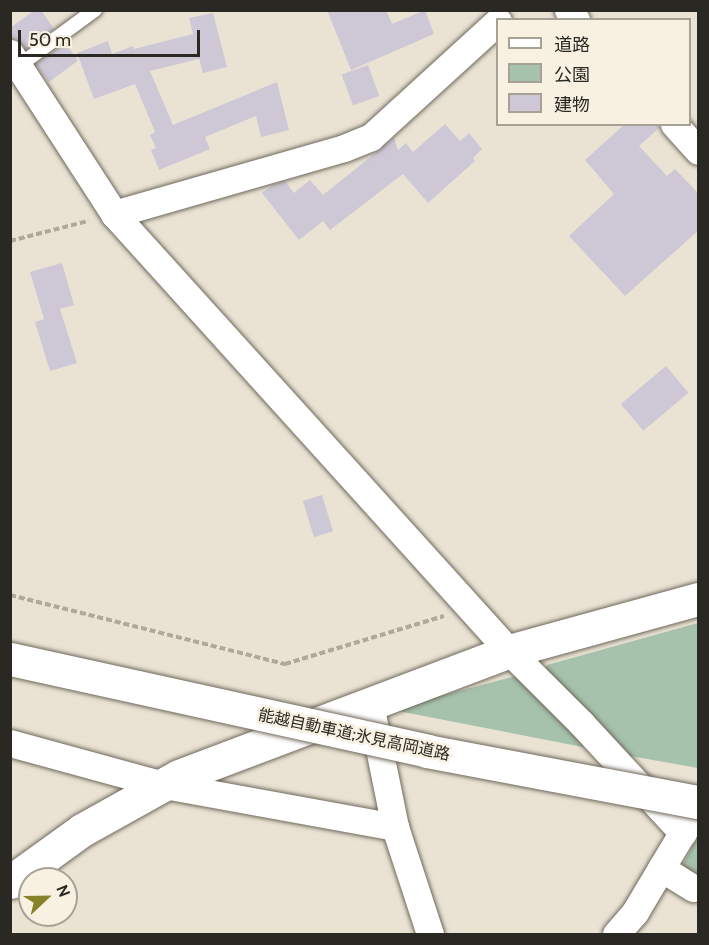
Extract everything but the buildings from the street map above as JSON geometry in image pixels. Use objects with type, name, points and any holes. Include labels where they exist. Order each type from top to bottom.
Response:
[{"type":"main road","points":[[10,882],[82,830],[179,776],[509,651],[699,599]]},
{"type":"main road","name":"能越自動車道;氷見高岡道路","points":[[10,639],[319,709],[699,780]]},
{"type":"main road","name":"能越自動車道;氷見高岡道路","points":[[10,659],[427,751],[699,803]]},
{"type":"street","points":[[114,214],[344,148],[371,137],[496,22]]},
{"type":"street","points":[[14,60],[114,214],[509,651],[581,723],[683,833]]},
{"type":"street","points":[[676,126],[699,151]]},
{"type":"street","points":[[370,704],[395,827],[430,934]]},
{"type":"street","points":[[10,743],[164,784],[395,827]]},
{"type":"street","points":[[616,934],[635,912],[699,803]]},
{"type":"street","points":[[662,868],[693,888]]},
{"type":"lane","points":[[14,60],[95,10]]},
{"type":"path","points":[[10,241],[114,214]]},
{"type":"path","points":[[10,595],[285,664],[470,608]]},
{"type":"green space","points":[[698,623],[698,768],[619,754],[544,674],[547,665]]},
{"type":"green space","points":[[520,675],[593,749],[398,711],[436,697]]},
{"type":"green space","points":[[698,835],[698,877],[683,865]]}]
